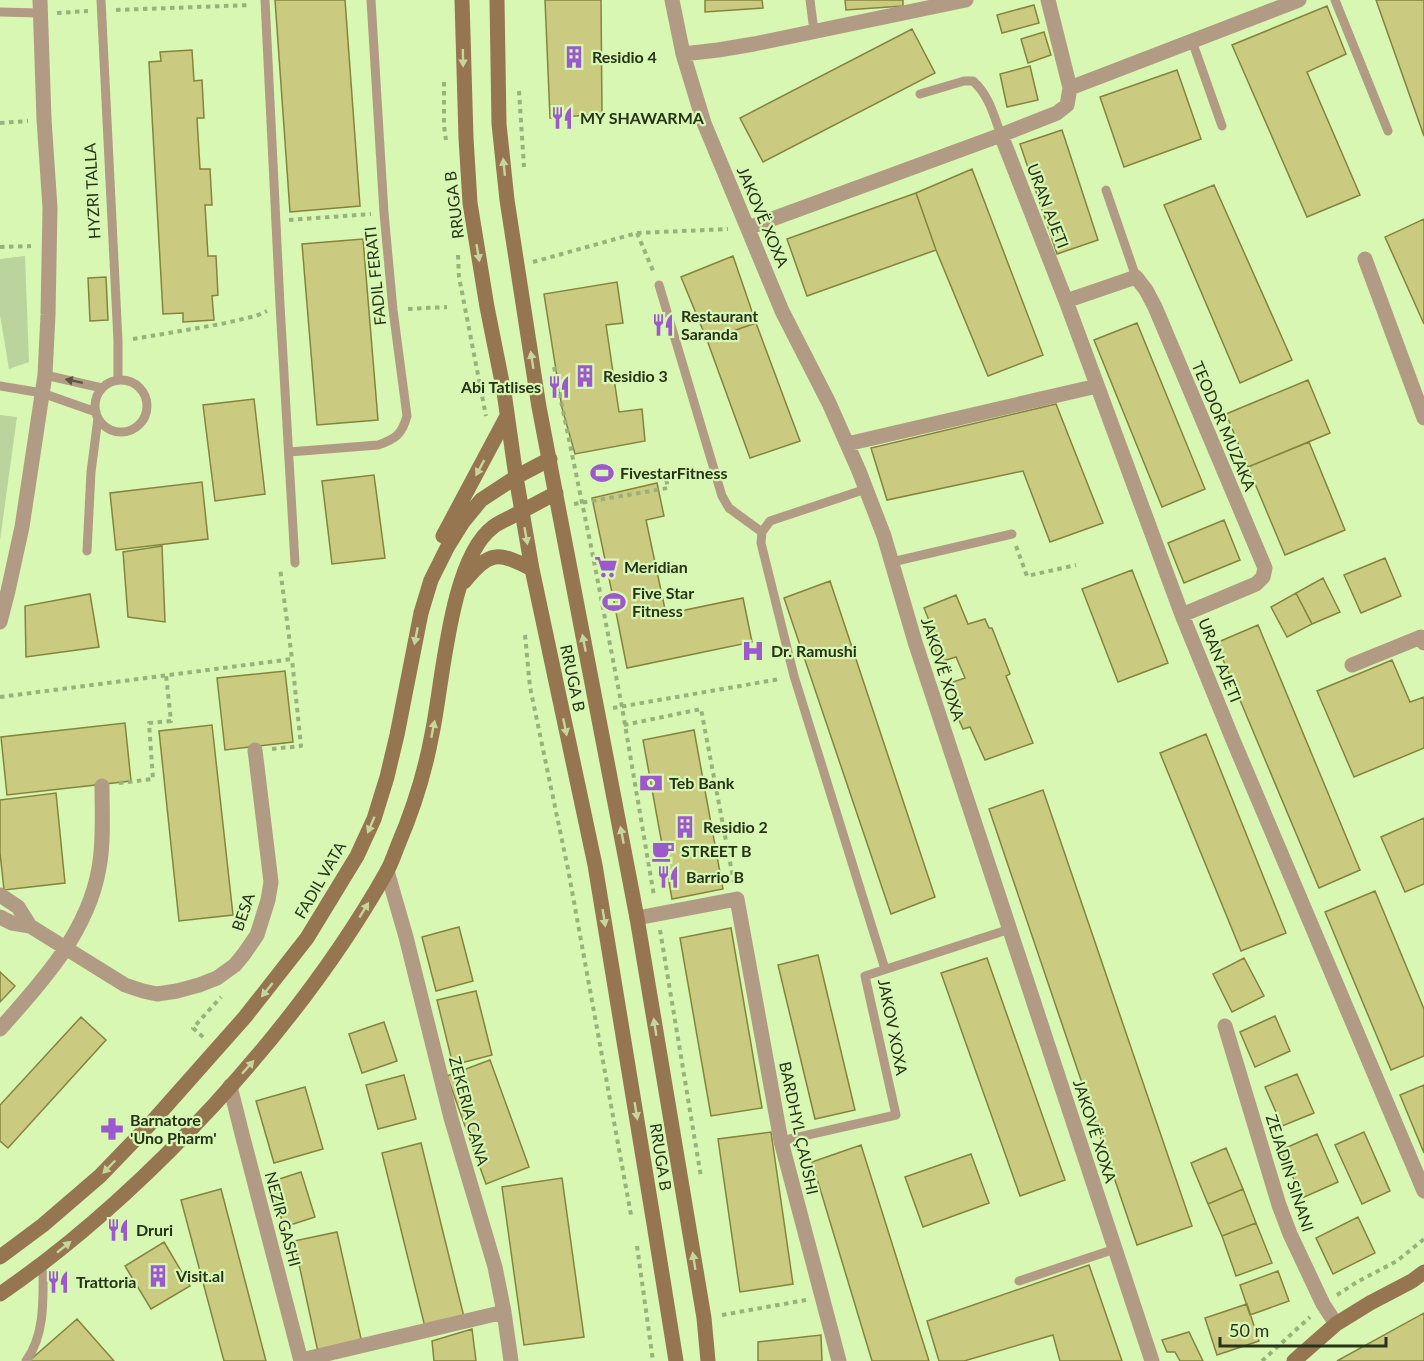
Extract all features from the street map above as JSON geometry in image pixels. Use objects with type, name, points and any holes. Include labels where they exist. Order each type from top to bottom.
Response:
[{"type":"main road","name":"RRUGA B","points":[[462,0],[470,203],[504,392],[532,569],[595,865],[676,1361]]},
{"type":"main road","points":[[497,0],[499,124],[507,200],[539,407],[550,459]]},
{"type":"main road","points":[[431,580],[440,542],[507,416]]},
{"type":"main road","name":"RRUGA B","points":[[550,459],[637,918],[704,1318],[708,1361]]},
{"type":"main road","name":"FADIL VATA","points":[[0,1257],[43,1225],[100,1176],[152,1122],[216,1051],[307,938],[357,856],[374,819],[397,735],[421,613],[431,580],[448,546],[463,522],[482,500],[516,477],[550,459]]},
{"type":"main road","points":[[0,1294],[43,1264],[121,1199],[192,1129],[267,1046],[314,985],[387,871],[405,829],[430,744],[458,589],[468,562],[478,544],[492,527],[522,511],[557,500]]},
{"type":"main road","points":[[458,589],[475,569],[488,559],[500,556],[511,558],[532,569]]},
{"type":"main road","points":[[1296,1360],[1336,1324],[1424,1272]]},
{"type":"street","name":"JAKOVË XOXA","points":[[672,0],[683,54],[704,123],[782,311],[829,403],[884,536],[915,642],[1152,1361]]},
{"type":"street","points":[[683,54],[718,50],[934,4],[966,0]]},
{"type":"street","points":[[748,228],[1001,135],[1057,112],[1068,105],[1070,88],[1048,0]]},
{"type":"street","points":[[1070,88],[1299,0]]},
{"type":"street","points":[[0,622],[22,527],[45,375],[50,208],[39,7]]},
{"type":"street","name":"URAN AJETI","points":[[1001,135],[1066,301],[1182,615],[1424,1191]]},
{"type":"street","points":[[1365,259],[1424,418]]},
{"type":"street","points":[[1066,301],[1136,276]]},
{"type":"street","name":"TEODOR MUZAKA","points":[[1136,276],[1155,307],[1265,568],[1263,577],[1256,584],[1182,615]]},
{"type":"street","points":[[847,444],[1097,386]]},
{"type":"street","points":[[1352,665],[1421,637],[1424,643]]},
{"type":"street","name":"BESA","points":[[0,917],[12,923],[30,926],[125,985],[143,992],[157,994],[177,991],[199,986],[217,978],[235,965],[257,935],[271,882],[255,750]]},
{"type":"street","points":[[0,1029],[67,948],[87,908],[95,887],[102,852],[102,786]]},
{"type":"street","name":"ZEKERIA CANA","points":[[387,871],[406,937],[451,1118],[495,1267],[510,1361]]},
{"type":"street","name":"BESA","points":[[0,895],[18,907],[30,926]]},
{"type":"street","points":[[637,918],[736,899]]},
{"type":"street","name":"BARDHYL ÇAUSHI","points":[[736,899],[781,1141],[839,1361]]},
{"type":"street","name":"ZEJADIN SINANI","points":[[1225,1026],[1279,1205],[1323,1304],[1336,1324]]},
{"type":"street","name":"NEZIR GASHI","points":[[230,1086],[301,1360]]},
{"type":"street","points":[[301,1360],[504,1312]]},
{"type":"lane","name":"HYZRI TALLA","points":[[101,0],[118,380]]},
{"type":"lane","name":"FADIL FERATI","points":[[289,452],[378,445],[392,440],[404,429],[407,416],[393,310],[384,213],[371,0]]},
{"type":"lane","points":[[810,0],[814,31]]},
{"type":"lane","points":[[1335,0],[1388,131]]},
{"type":"lane","points":[[266,2],[295,563]]},
{"type":"lane","points":[[0,12],[39,7]]},
{"type":"lane","points":[[1192,41],[1222,126]]},
{"type":"lane","name":"URAN AJETI","points":[[920,94],[964,81],[973,81],[986,96],[1001,135]]},
{"type":"lane","points":[[1106,190],[1136,276]]},
{"type":"lane","points":[[659,285],[722,496],[729,508],[762,532]]},
{"type":"lane","points":[[45,375],[102,388]]},
{"type":"lane","points":[[0,386],[42,393],[97,415],[104,425],[119,431],[136,427],[142,421],[147,405],[145,396],[135,384],[127,380],[118,380],[102,388],[96,399],[97,415],[91,472],[87,551]]},
{"type":"lane","points":[[866,489],[770,521],[762,532],[761,543],[794,676],[885,969]]},
{"type":"lane","points":[[892,562],[1012,534]]},
{"type":"lane","name":"JAKOV XOXA","points":[[781,1141],[896,1115],[865,976],[1010,929]]},
{"type":"lane","points":[[1019,1281],[1115,1249]]},
{"type":"lane","points":[[26,1361],[32,1353],[41,1321],[44,1295],[43,1264]]},
{"type":"path","points":[[39,7],[101,11],[266,2]]},
{"type":"path","points":[[519,89],[525,170]]},
{"type":"path","points":[[0,123],[29,121]]},
{"type":"path","points":[[276,220],[384,213]]},
{"type":"path","points":[[518,266],[637,233],[748,228]]},
{"type":"path","points":[[637,233],[659,285]]},
{"type":"path","points":[[0,247],[35,245]]},
{"type":"path","points":[[118,341],[256,316],[280,305]]},
{"type":"path","points":[[393,310],[447,307]]},
{"type":"path","points":[[554,366],[560,400]]},
{"type":"path","points":[[557,500],[668,488],[666,479],[703,474]]},
{"type":"path","points":[[1012,534],[1027,576],[1076,565]]},
{"type":"path","points":[[255,750],[301,746],[280,564],[295,563]]},
{"type":"path","points":[[525,631],[530,687],[568,869],[632,1216]]},
{"type":"path","points":[[0,697],[292,659]]},
{"type":"path","points":[[102,786],[153,779],[149,723],[171,721],[166,675]]},
{"type":"path","points":[[598,711],[794,676]]},
{"type":"path","points":[[602,730],[701,709],[736,899]]},
{"type":"path","points":[[216,1051],[193,1028],[227,990],[235,965]]},
{"type":"path","points":[[635,1238],[653,1361]]},
{"type":"path","points":[[704,1318],[821,1297]]},
{"type":"green space","points":[[25,256],[29,362],[9,369],[0,315],[0,259]]},
{"type":"green space","points":[[0,415],[17,417],[0,540]]},
{"type":"building","points":[[275,0],[345,0],[360,206],[290,212]]},
{"type":"building","name":"Residio 4","points":[[545,0],[601,0],[602,114],[550,118]]},
{"type":"building","points":[[705,0],[762,0],[763,8],[705,12]]},
{"type":"building","points":[[845,0],[903,0],[903,6],[846,10]]},
{"type":"building","points":[[1376,0],[1424,0],[1424,136]]},
{"type":"building","points":[[1034,5],[1039,23],[1002,33],[997,15]]},
{"type":"building","points":[[1327,6],[1346,54],[1307,72],[1360,195],[1307,217],[1232,45]]},
{"type":"building","points":[[912,29],[935,73],[763,162],[740,118]]},
{"type":"building","points":[[1044,32],[1051,55],[1028,63],[1021,39]]},
{"type":"building","points":[[192,50],[194,81],[202,80],[204,118],[197,118],[200,169],[210,169],[212,205],[205,205],[208,256],[216,256],[218,295],[212,296],[214,320],[183,322],[183,313],[163,314],[149,62],[161,61],[160,52]]},
{"type":"building","points":[[1030,66],[1038,100],[1007,107],[1000,74]]},
{"type":"building","points":[[1177,70],[1201,139],[1124,167],[1100,97]]},
{"type":"building","points":[[1062,130],[1098,240],[1057,254],[1020,144]]},
{"type":"building","points":[[972,169],[1043,355],[988,376],[936,250],[916,193]]},
{"type":"building","points":[[1214,185],[1292,360],[1240,383],[1164,205]]},
{"type":"building","points":[[916,193],[936,250],[807,296],[787,239]]},
{"type":"building","points":[[1424,219],[1424,324],[1385,237]]},
{"type":"building","points":[[363,239],[378,420],[317,425],[302,244]]},
{"type":"building","points":[[733,256],[756,323],[707,340],[681,277]]},
{"type":"building","points":[[106,277],[108,320],[90,321],[88,278]]},
{"type":"building","name":"Residio 3","points":[[617,282],[623,323],[606,325],[619,412],[642,409],[645,441],[575,454],[562,408],[544,294]]},
{"type":"building","points":[[756,323],[800,441],[750,458],[707,340]]},
{"type":"building","points":[[1137,323],[1205,489],[1162,507],[1094,340]]},
{"type":"building","points":[[1308,380],[1330,433],[1248,467],[1226,414]]},
{"type":"building","points":[[254,399],[265,494],[215,501],[203,405]]},
{"type":"building","points":[[1056,404],[1103,523],[1050,542],[1023,471],[887,500],[871,448]]},
{"type":"building","points":[[1309,442],[1345,530],[1285,555],[1248,467]]},
{"type":"building","points":[[374,475],[385,558],[332,564],[322,481]]},
{"type":"building","points":[[202,482],[208,539],[116,550],[110,493]]},
{"type":"building","points":[[657,483],[664,516],[646,520],[666,614],[743,598],[752,642],[627,668],[592,498]]},
{"type":"building","points":[[1224,520],[1240,560],[1184,583],[1168,543]]},
{"type":"building","points":[[162,546],[165,622],[128,617],[123,552]]},
{"type":"building","points":[[1385,558],[1401,596],[1361,613],[1344,575]]},
{"type":"building","points":[[1132,570],[1168,663],[1118,682],[1082,589]]},
{"type":"building","points":[[1323,578],[1340,612],[1312,624],[1296,593]]},
{"type":"building","points":[[830,581],[935,897],[891,914],[784,598]]},
{"type":"building","points":[[1296,593],[1312,624],[1287,637],[1271,607]]},
{"type":"building","points":[[90,594],[99,647],[26,657],[25,606]]},
{"type":"building","points":[[956,595],[968,624],[985,619],[989,628],[992,628],[1010,674],[1006,676],[1033,743],[985,760],[970,727],[963,729],[949,698],[955,694],[950,683],[965,678],[956,657],[940,662],[932,641],[936,638],[924,608]]},
{"type":"building","points":[[1258,625],[1360,870],[1319,888],[1216,643]]},
{"type":"building","points":[[1392,660],[1410,702],[1424,697],[1424,748],[1354,777],[1317,691]]},
{"type":"building","points":[[285,671],[293,742],[225,750],[217,678]]},
{"type":"building","points":[[125,723],[131,781],[7,795],[1,737]]},
{"type":"building","points":[[212,725],[233,915],[179,921],[159,731]]},
{"type":"building","name":"Residio 2","points":[[694,730],[723,889],[672,899],[643,740]]},
{"type":"building","points":[[1206,734],[1286,933],[1241,951],[1160,753]]},
{"type":"building","points":[[1043,790],[1192,1226],[1137,1245],[989,809]]},
{"type":"building","points":[[56,793],[65,883],[4,890],[0,853],[0,800]]},
{"type":"building","points":[[1424,818],[1424,884],[1405,892],[1381,837]]},
{"type":"building","points":[[1375,891],[1424,1009],[1424,1056],[1391,1070],[1325,912]]},
{"type":"building","points":[[459,927],[473,981],[436,991],[422,937]]},
{"type":"building","points":[[731,928],[762,1108],[711,1116],[680,938]]},
{"type":"building","points":[[818,955],[855,1110],[815,1119],[778,965]]},
{"type":"building","points":[[987,958],[1065,1180],[1020,1196],[941,973]]},
{"type":"building","points":[[1244,958],[1264,996],[1232,1012],[1213,974]]},
{"type":"building","points":[[0,972],[15,986],[0,1002]]},
{"type":"building","points":[[476,991],[492,1055],[453,1065],[437,1000]]},
{"type":"building","points":[[1275,1016],[1290,1051],[1255,1067],[1240,1032]]},
{"type":"building","points":[[81,1017],[106,1040],[8,1148],[0,1141],[0,1105]]},
{"type":"building","points":[[384,1022],[397,1061],[362,1073],[349,1034]]},
{"type":"building","points":[[490,1060],[529,1167],[486,1184],[447,1076]]},
{"type":"building","points":[[1297,1074],[1314,1113],[1282,1126],[1265,1087]]},
{"type":"building","points":[[404,1075],[416,1119],[378,1129],[366,1085]]},
{"type":"building","points":[[1424,1085],[1424,1153],[1400,1095]]},
{"type":"building","points":[[305,1087],[323,1149],[274,1163],[256,1101]]},
{"type":"building","points":[[771,1132],[793,1284],[740,1292],[718,1139]]},
{"type":"building","points":[[1364,1132],[1390,1191],[1362,1204],[1335,1145]]},
{"type":"building","points":[[1317,1134],[1338,1182],[1302,1198],[1281,1150]]},
{"type":"building","points":[[421,1143],[464,1317],[425,1327],[382,1153]]},
{"type":"building","points":[[861,1145],[929,1361],[872,1361],[812,1162]]},
{"type":"building","points":[[1226,1148],[1243,1189],[1208,1204],[1191,1163]]},
{"type":"building","points":[[971,1154],[989,1203],[923,1227],[905,1177]]},
{"type":"building","points":[[301,1172],[315,1217],[284,1227],[270,1182]]},
{"type":"building","points":[[562,1178],[584,1337],[524,1345],[502,1187]]},
{"type":"building","points":[[221,1189],[266,1361],[224,1361],[181,1200]]},
{"type":"building","points":[[1243,1189],[1256,1223],[1222,1236],[1208,1204]]},
{"type":"building","points":[[1358,1217],[1375,1253],[1333,1274],[1316,1238]]},
{"type":"building","points":[[1256,1223],[1272,1263],[1236,1276],[1222,1236]]},
{"type":"building","points":[[337,1232],[362,1343],[318,1352],[294,1241]]},
{"type":"building","name":"Visit.al","points":[[164,1242],[190,1286],[151,1309],[125,1266]]},
{"type":"building","points":[[1089,1265],[1122,1361],[1060,1361],[1053,1335],[964,1361],[939,1361],[927,1321]]},
{"type":"building","points":[[1278,1271],[1289,1301],[1250,1315],[1240,1285]]},
{"type":"building","points":[[1247,1304],[1259,1341],[1217,1355],[1205,1318]]},
{"type":"building","points":[[1424,1313],[1424,1361],[1337,1361]]},
{"type":"building","points":[[77,1319],[114,1361],[29,1361]]},
{"type":"building","points":[[472,1329],[476,1361],[434,1361],[432,1341]]},
{"type":"building","points":[[1189,1332],[1203,1361],[1180,1361],[1175,1352],[1167,1352],[1162,1340]]},
{"type":"building","points":[[821,1335],[822,1361],[758,1361],[758,1342]]},
{"type":"place","name":"Residio 4","points":[[574,57]]},
{"type":"place","name":"MY SHAWARMA","points":[[562,118]]},
{"type":"place","name":"Restaurant Saranda","points":[[663,325]]},
{"type":"place","name":"Residio 3","points":[[585,376]]},
{"type":"place","name":"Abi Tatlises","points":[[559,387]]},
{"type":"place","name":"FivestarFitness","points":[[602,473]]},
{"type":"place","name":"Meridian","points":[[606,567]]},
{"type":"place","name":"Five Star Fitness","points":[[614,602]]},
{"type":"place","name":"Dr. Ramushi","points":[[753,651]]},
{"type":"place","name":"Teb Bank","points":[[651,783]]},
{"type":"place","name":"Residio 2","points":[[685,827]]},
{"type":"place","name":"STREET B","points":[[663,851]]},
{"type":"place","name":"Barrio B","points":[[668,877]]},
{"type":"place","name":"Barnatore 'Uno Pharm'","points":[[112,1129]]},
{"type":"place","name":"Druri","points":[[118,1230]]},
{"type":"place","name":"Visit.al","points":[[158,1276]]},
{"type":"place","name":"Trattoria","points":[[58,1282]]}]
